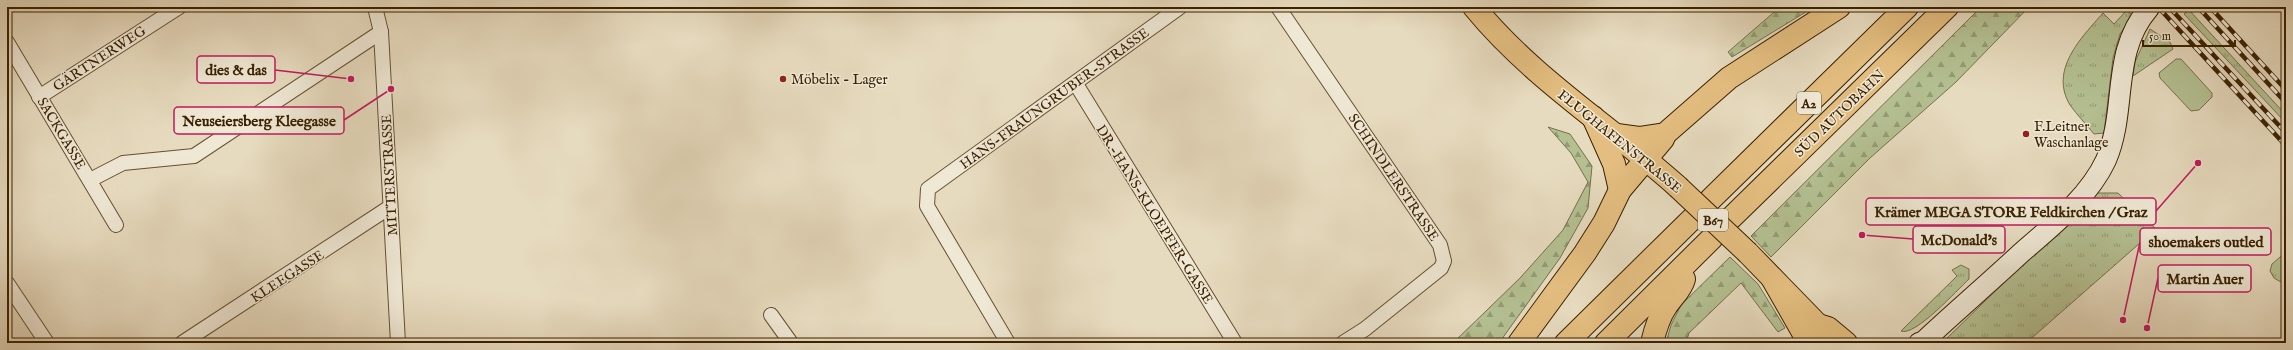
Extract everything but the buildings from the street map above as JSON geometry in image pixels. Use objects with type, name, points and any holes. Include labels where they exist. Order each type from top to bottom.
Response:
[{"type":"main road","name":"FLUGHAFENSTRASSE","points":[[1474,7],[1489,25],[1534,69],[1647,159],[1748,253],[1772,278],[1818,337]]},
{"type":"main road","points":[[1617,135],[1639,138],[1664,134],[1729,78],[1839,7]]},
{"type":"main road","name":"SÜD AUTOBAHN","points":[[1711,199],[1907,7]]},
{"type":"main road","name":"SÜD AUTOBAHN","points":[[1731,218],[1947,7]]},
{"type":"main road","points":[[1922,342],[2050,227],[2095,178],[2106,159],[2111,142],[2128,45],[2135,27],[2149,8]]},
{"type":"main road","points":[[1593,117],[1614,164],[1620,190]]},
{"type":"main road","points":[[1519,343],[1585,253],[1604,223],[1620,190],[1663,139],[1664,134]]},
{"type":"main road","points":[[1566,343],[1692,219]]},
{"type":"main road","points":[[1606,343],[1712,238]]},
{"type":"main road","points":[[1652,343],[1659,319],[1667,305],[1682,287],[1690,261]]},
{"type":"main road","points":[[1818,337],[1828,328],[1846,343]]},
{"type":"street","name":"GÄRTNERWEG","points":[[40,96],[179,7]]},
{"type":"street","name":"MITTERSTRASSE","points":[[375,7],[381,32],[398,343]]},
{"type":"street","name":"HANS-FRAUNGRUBER-STRASSE","points":[[1008,343],[927,206],[928,190],[1180,7]]},
{"type":"street","name":"SCHINDLERSTRASSE","points":[[1278,7],[1440,246],[1444,261],[1441,268],[1365,329],[1343,343]]},
{"type":"street","points":[[90,180],[123,163],[194,156],[381,32]]},
{"type":"street","name":"SACKGASSE","points":[[7,42],[116,225]]},
{"type":"street","name":"DR.-HANS-KLOEPFER-GASSE","points":[[1076,84],[1236,343]]},
{"type":"street","name":"KLEEGASSE","points":[[182,343],[390,207]]},
{"type":"street","points":[[7,283],[46,343]]},
{"type":"street","points":[[771,314],[791,343]]},
{"type":"green space","points":[[1780,7],[1814,7],[1732,57],[1728,52]]},
{"type":"green space","points":[[1981,7],[2029,7],[1956,82],[1870,158],[1771,257],[1751,236]]},
{"type":"green space","points":[[2127,10],[2133,16],[2120,34],[2113,58],[2104,133],[2094,134],[2070,105],[2064,92],[2063,79],[2065,67],[2077,44],[2103,13],[2114,24]]},
{"type":"green space","points":[[2189,10],[2286,115],[2286,123],[2184,14]]},
{"type":"green space","points":[[2150,29],[2170,42],[2173,49],[2133,76],[2135,62]]},
{"type":"green space","points":[[2176,59],[2181,59],[2212,93],[2212,97],[2199,110],[2191,111],[2160,78],[2159,73]]},
{"type":"green space","points":[[1548,127],[1570,134],[1592,166],[1588,208],[1560,258],[1499,343],[1453,343],[1520,278],[1563,230],[1588,182],[1571,153]]},
{"type":"green space","points":[[2096,193],[2118,193],[2156,229],[2026,343],[1942,343]]},
{"type":"green space","points":[[2286,252],[2286,285],[2274,278],[2270,271],[2272,264]]},
{"type":"green space","points":[[1730,257],[1758,284],[1785,328],[1778,332],[1741,283],[1689,333],[1686,343],[1666,343],[1671,325],[1681,305]]},
{"type":"green space","points":[[1961,265],[1969,269],[1969,279],[1926,320],[1907,331],[1901,331],[1957,276],[1952,270]]},
{"type":"railway","points":[[2158,7],[2286,146]]},
{"type":"railway","points":[[2169,7],[2286,133]]},
{"type":"railway","points":[[2198,7],[2286,103]]},
{"type":"railway","points":[[2210,7],[2286,90]]},
{"type":"place","name":"dies & das","points":[[351,79]]},
{"type":"place","name":"Möbelix - Lager","points":[[783,79]]},
{"type":"place","name":"Neuseiersberg Kleegasse","points":[[391,89]]},
{"type":"place","name":"F.Leitner Waschanlage","points":[[2026,134]]},
{"type":"place","name":"Krämer MEGA STORE Feldkirchen / Graz","points":[[2198,163]]},
{"type":"place","name":"McDonald's","points":[[1862,235]]},
{"type":"place","name":"shoemakers outled","points":[[2123,320]]},
{"type":"place","name":"Martin Auer","points":[[2147,328]]}]
